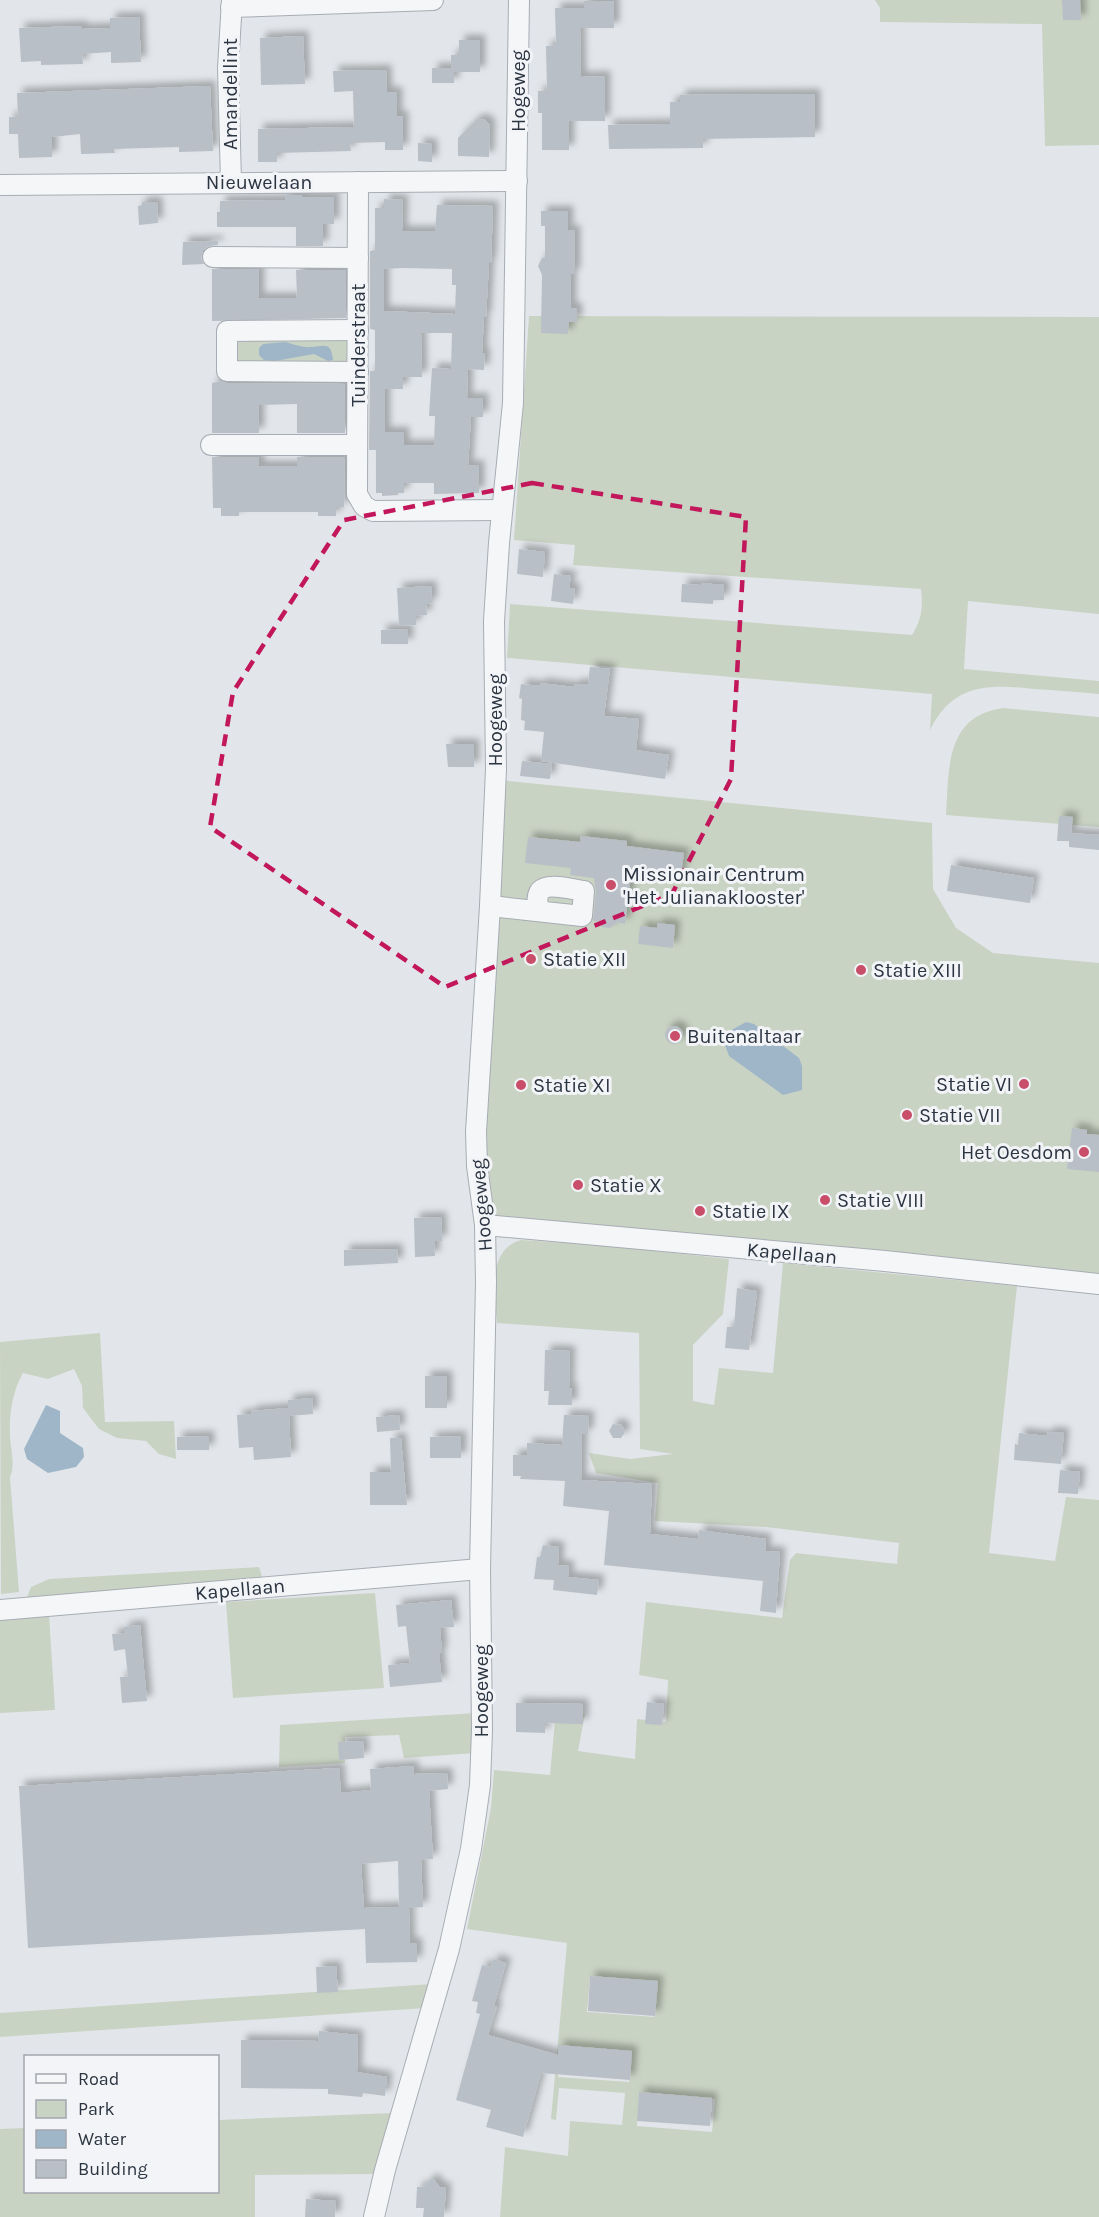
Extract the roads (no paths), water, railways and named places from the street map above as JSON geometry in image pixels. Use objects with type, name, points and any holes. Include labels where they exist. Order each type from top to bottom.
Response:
[{"type":"street","name":"Amandellint","points":[[231,182],[228,68],[231,3],[433,0]]},
{"type":"street","name":"Hogeweg","points":[[517,181],[519,0]]},
{"type":"street","name":"Nieuwelaan","points":[[0,185],[517,181]]},
{"type":"street","name":"Hoogeweg","points":[[374,2217],[385,2170],[449,1949],[471,1849],[480,1785],[482,1730],[480,1569],[485,1225],[477,1166],[476,1132],[490,906],[496,759],[494,621],[513,403],[517,181]]},
{"type":"street","name":"Tuinderstraat","points":[[358,182],[357,494],[364,506],[372,511],[502,510]]},
{"type":"street","points":[[213,257],[358,258]]},
{"type":"street","points":[[358,330],[227,331],[226,353],[227,371],[358,372]]},
{"type":"street","points":[[211,444],[357,445]]},
{"type":"street","points":[[490,906],[537,911]]},
{"type":"street","name":"Kapellaan","points":[[485,1225],[885,1261],[1099,1284]]},
{"type":"street","name":"Kapellaan","points":[[0,1610],[480,1569]]},
{"type":"water","points":[[285,342],[305,347],[329,347],[333,360],[328,361],[314,354],[275,361],[264,360],[259,355],[259,348],[263,344]]},
{"type":"water","points":[[746,1022],[754,1024],[799,1058],[802,1066],[802,1090],[783,1095],[729,1056],[724,1042],[726,1033]]},
{"type":"water","points":[[46,1405],[60,1411],[60,1433],[83,1448],[84,1457],[76,1467],[48,1473],[27,1459],[24,1449]]},
{"type":"place","name":"Missionair Centrum 'Het Julianaklooster'","points":[[611,885]]},
{"type":"place","name":"Statie XII","points":[[531,959]]},
{"type":"place","name":"Statie XIII","points":[[861,970]]},
{"type":"place","name":"Buitenaltaar","points":[[675,1036]]},
{"type":"place","name":"Statie VI","points":[[1024,1084]]},
{"type":"place","name":"Statie XI","points":[[521,1085]]},
{"type":"place","name":"Statie VII","points":[[907,1115]]},
{"type":"place","name":"Het Oesdom","points":[[1084,1152]]},
{"type":"place","name":"Statie X","points":[[578,1185]]},
{"type":"place","name":"Statie VIII","points":[[825,1200]]},
{"type":"place","name":"Statie IX","points":[[700,1211]]}]
